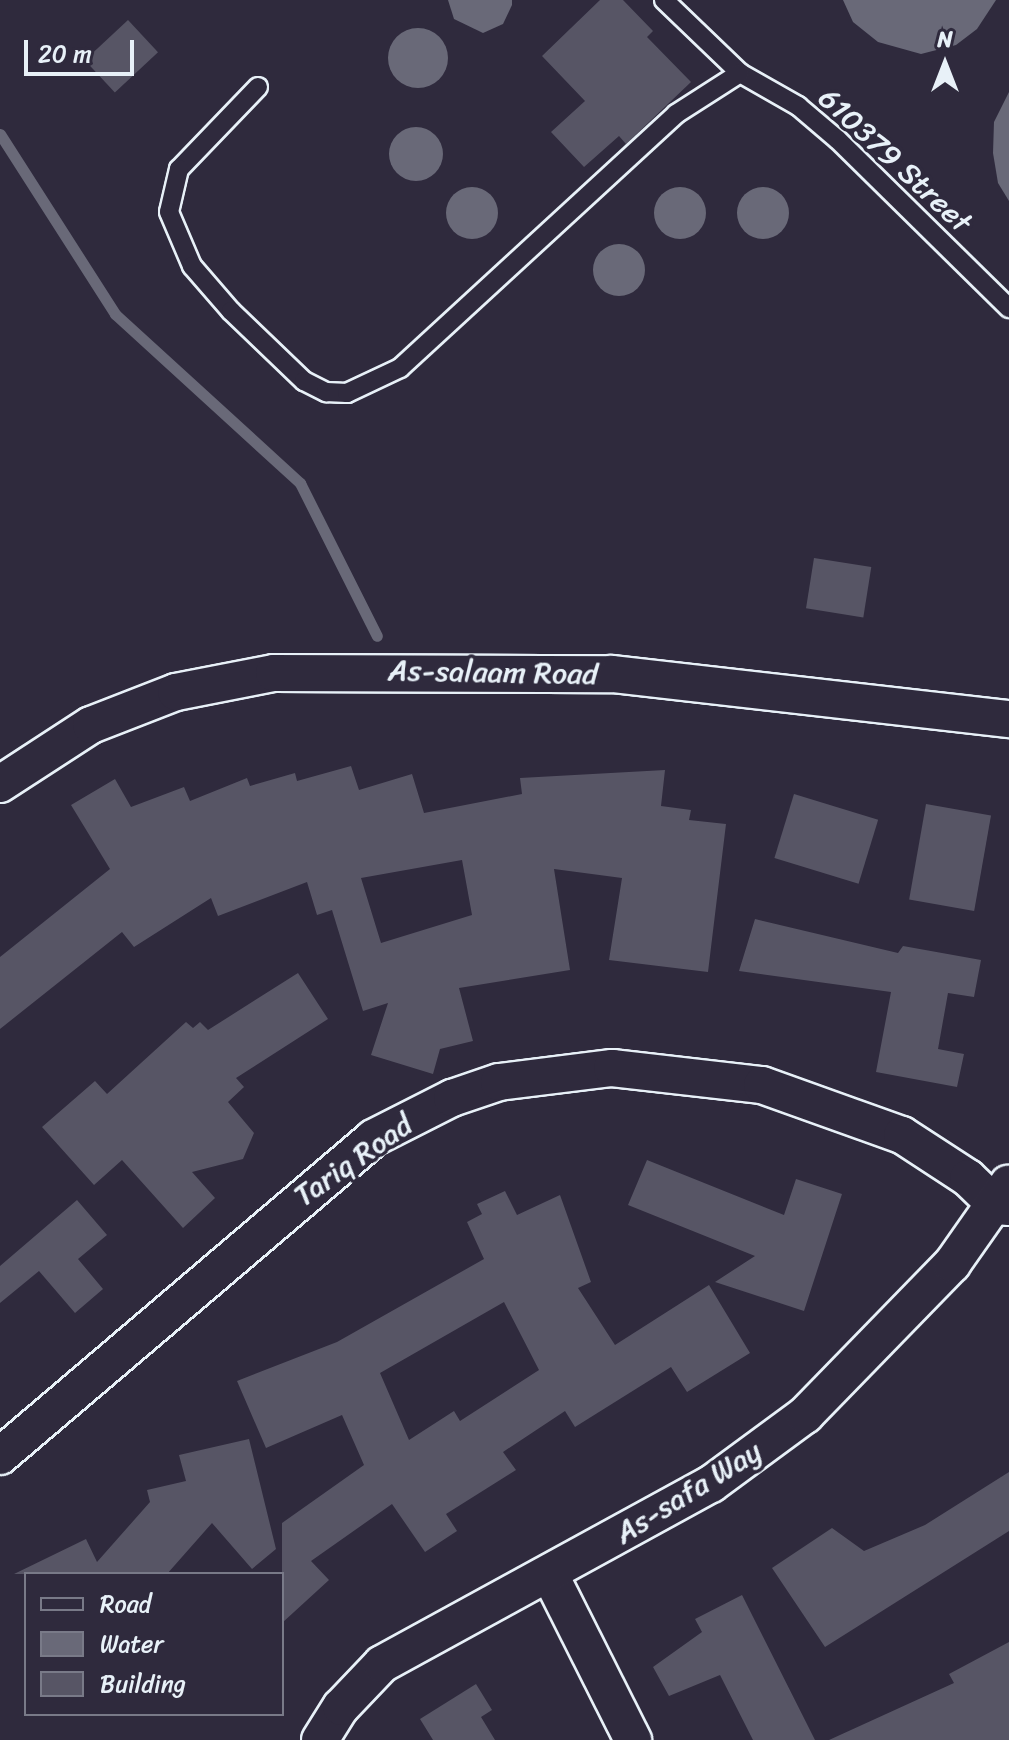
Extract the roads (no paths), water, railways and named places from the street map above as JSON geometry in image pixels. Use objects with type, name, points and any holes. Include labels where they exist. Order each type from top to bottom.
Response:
[{"type":"street","name":"As-salaam Road","points":[[0,784],[91,725],[176,692],[274,673],[612,674],[1009,719]]},
{"type":"street","name":"Tariq Road","points":[[0,1456],[373,1138],[452,1098],[499,1082],[612,1068],[762,1085],[902,1135],[1005,1199]]},
{"type":"street","name":"As-safa Way","points":[[320,1740],[341,1707],[382,1664],[456,1620],[550,1575],[711,1484],[805,1415],[879,1344],[1005,1199]]},
{"type":"street","points":[[550,1575],[633,1740]]},
{"type":"lane","name":"610379 Street","points":[[664,0],[740,73],[798,106],[838,140],[1009,308]]},
{"type":"lane","points":[[258,87],[179,169],[169,212],[192,266],[231,311],[304,381],[326,392],[347,393],[400,368],[676,114],[740,73]]},
{"type":"water","points":[[448,0],[512,0],[512,5],[503,24],[483,33],[454,19]]},
{"type":"water","points":[[843,0],[996,0],[977,29],[956,45],[921,54],[878,42],[853,22]]},
{"type":"water","points":[[418,28],[439,37],[448,58],[439,79],[418,88],[397,79],[388,58],[397,37]]},
{"type":"water","points":[[1009,92],[1009,201],[998,183],[993,153],[994,122]]},
{"type":"water","points":[[416,127],[435,135],[443,154],[435,173],[416,181],[397,173],[389,154],[397,135]]},
{"type":"water","points":[[472,187],[491,194],[498,213],[491,232],[472,239],[453,232],[446,213],[453,194]]},
{"type":"water","points":[[680,187],[699,194],[706,213],[699,232],[680,239],[661,232],[654,213],[661,194]]},
{"type":"water","points":[[763,187],[782,194],[789,213],[782,232],[763,239],[744,232],[737,213],[744,194]]},
{"type":"water","points":[[619,244],[638,251],[645,270],[638,289],[619,296],[600,289],[593,270],[600,251]]},
{"type":"waterway","points":[[0,134],[115,314],[300,483],[377,636]]}]
